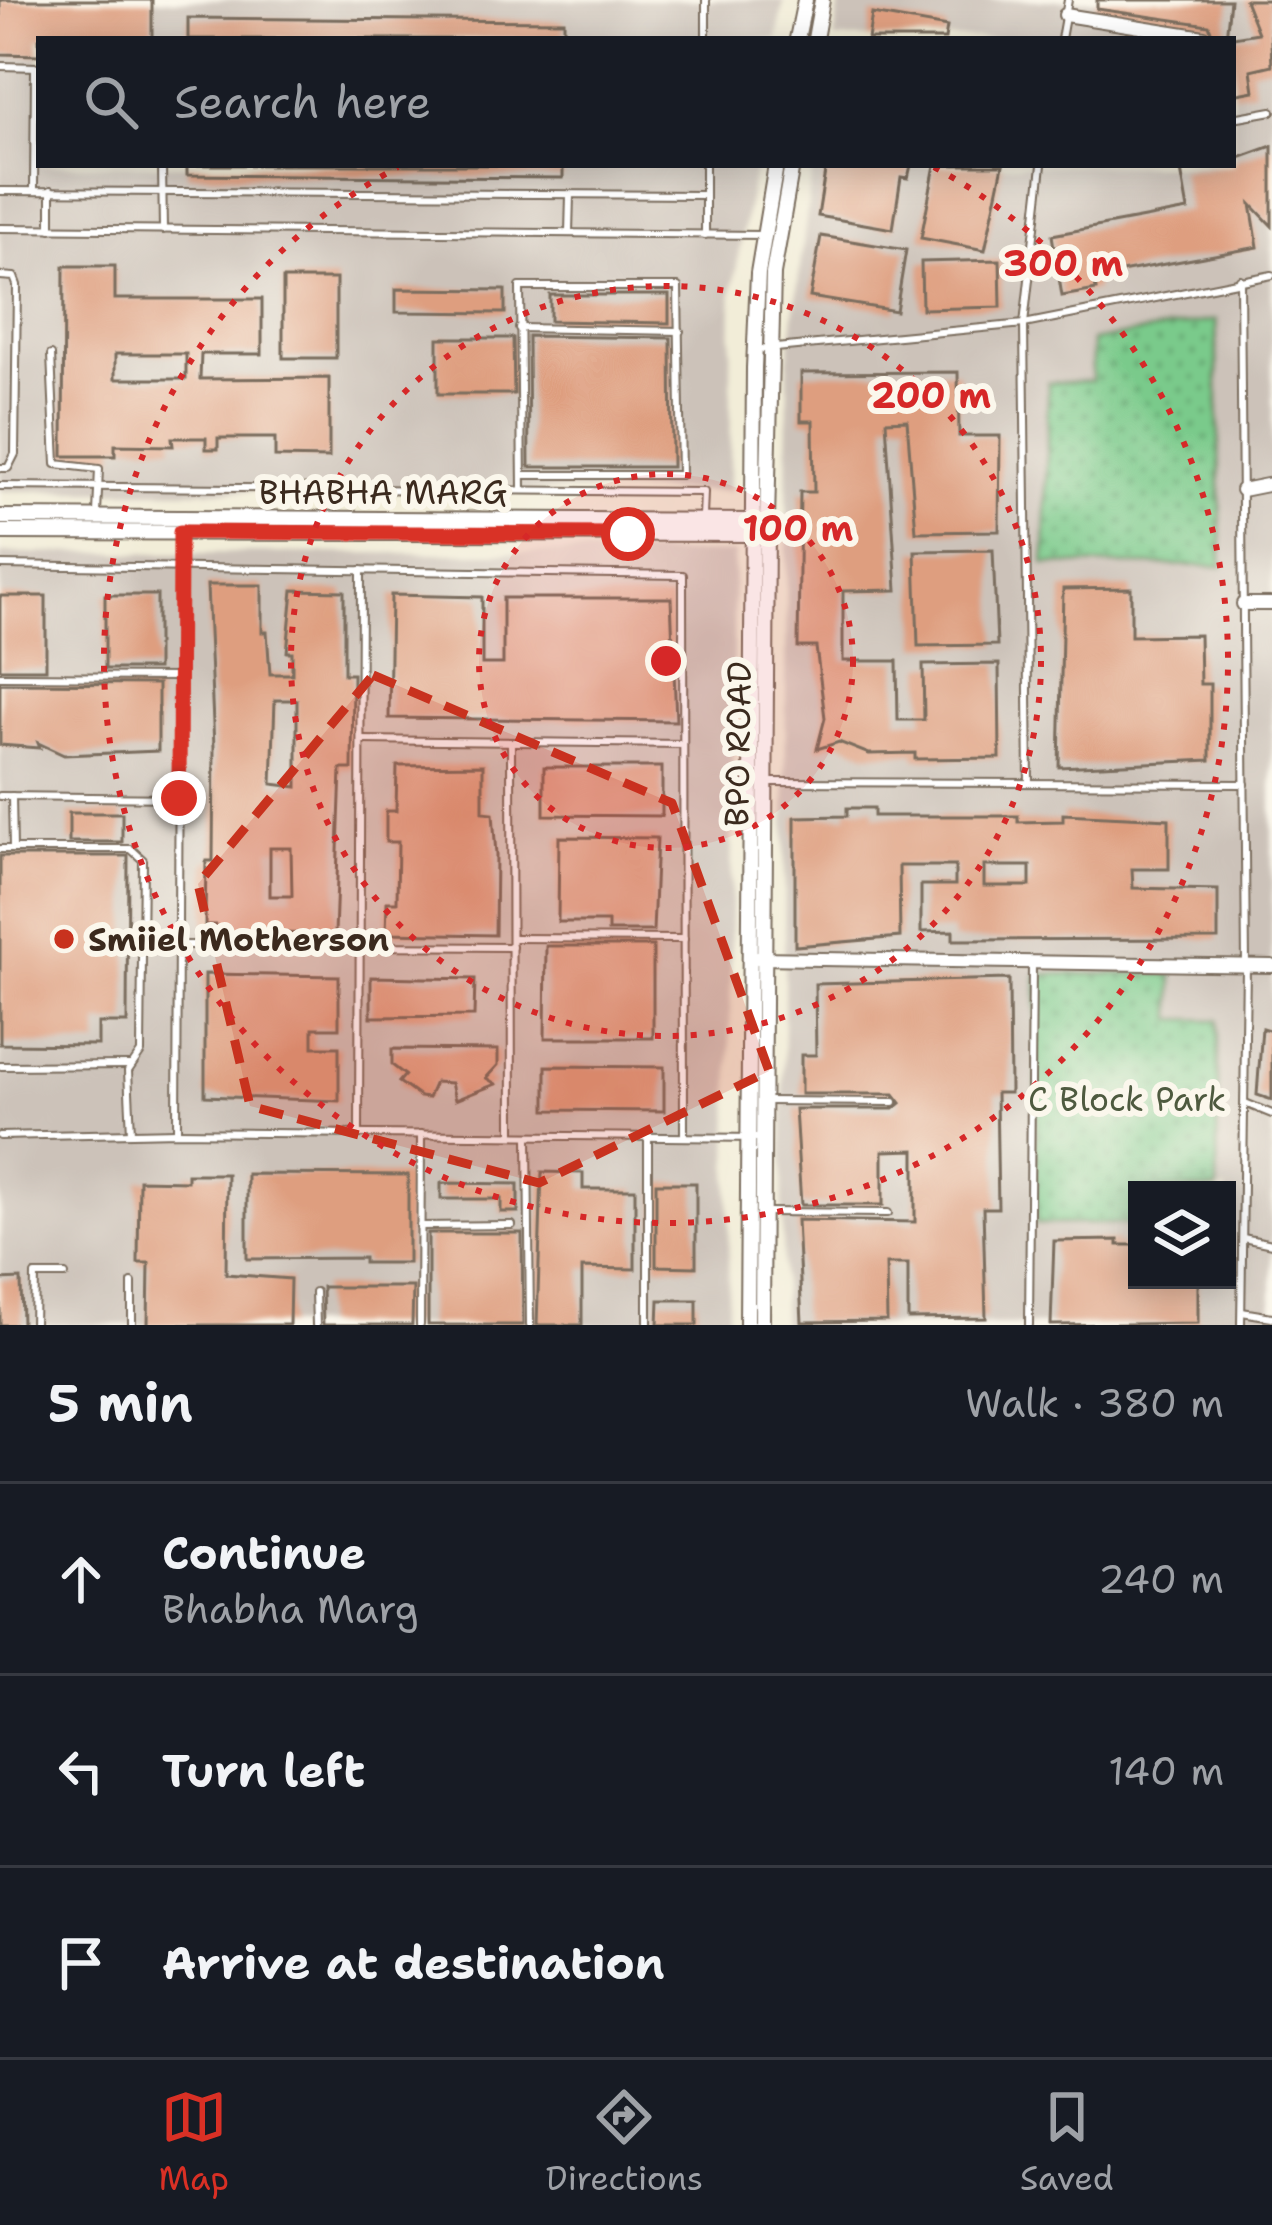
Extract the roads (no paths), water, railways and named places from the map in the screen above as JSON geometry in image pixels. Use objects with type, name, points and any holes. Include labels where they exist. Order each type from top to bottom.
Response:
[{"type":"street","points":[[798,36],[805,0]]},
{"type":"street","points":[[816,36],[823,0]]},
{"type":"street","points":[[1067,8],[1199,36]]},
{"type":"street","name":"BPO ROAD","points":[[759,528],[772,348],[776,168]]},
{"type":"street","name":"BPO ROAD","points":[[747,1325],[757,782],[755,350],[772,235],[792,168]]},
{"type":"street","points":[[1242,490],[1272,484]]},
{"type":"street","name":"BHABHA MARG","points":[[0,517],[96,517],[180,525],[759,528]]},
{"type":"street","name":"BHABHA MARG","points":[[0,532],[180,525],[703,520],[759,528]]},
{"type":"street","points":[[1243,604],[1272,604]]},
{"type":"street","points":[[755,958],[1272,966]]},
{"type":"street","name":"BPO ROAD","points":[[755,958],[761,1100],[754,1138],[761,1211],[762,1325]]},
{"type":"lane","points":[[706,0],[706,36]]},
{"type":"lane","points":[[0,67],[36,67]]},
{"type":"lane","points":[[34,190],[36,108]]},
{"type":"lane","points":[[1236,117],[1272,111]]},
{"type":"lane","points":[[162,168],[163,230]]},
{"type":"lane","points":[[705,168],[705,235]]},
{"type":"lane","points":[[1029,783],[1024,324],[1042,168]]},
{"type":"lane","points":[[0,190],[705,195]]},
{"type":"lane","points":[[51,190],[51,229]]},
{"type":"lane","points":[[569,233],[570,195]]},
{"type":"lane","points":[[0,228],[772,235]]},
{"type":"lane","points":[[755,350],[1024,324],[1272,275]]},
{"type":"lane","points":[[0,276],[14,278],[17,284],[15,454],[8,468],[0,468]]},
{"type":"lane","points":[[1240,279],[1246,966],[1241,1325]]},
{"type":"lane","points":[[522,490],[518,292],[527,284],[670,284],[681,293],[682,492]]},
{"type":"lane","points":[[519,328],[680,331]]},
{"type":"lane","points":[[51,355],[56,464],[100,469],[96,517]]},
{"type":"lane","points":[[522,475],[681,475]]},
{"type":"lane","points":[[0,486],[704,492],[703,520]]},
{"type":"lane","points":[[177,1132],[180,525]]},
{"type":"lane","points":[[0,565],[683,575],[684,1137]]},
{"type":"lane","points":[[359,1133],[362,570]]},
{"type":"lane","points":[[0,676],[180,677]]},
{"type":"lane","points":[[361,740],[683,744]]},
{"type":"lane","points":[[511,742],[512,1135]]},
{"type":"lane","points":[[757,782],[1245,784]]},
{"type":"lane","points":[[0,796],[179,798]]},
{"type":"lane","points":[[12,796],[14,849]]},
{"type":"lane","points":[[0,849],[131,849],[143,860],[141,1052],[130,1065],[131,1133]]},
{"type":"lane","points":[[178,945],[684,939]]},
{"type":"lane","points":[[1029,1325],[1032,962]]},
{"type":"lane","points":[[0,1066],[130,1065]]},
{"type":"lane","points":[[761,1100],[894,1102]]},
{"type":"lane","points":[[1245,1103],[1272,1114]]},
{"type":"lane","points":[[0,1136],[177,1132],[754,1138]]},
{"type":"lane","points":[[420,1325],[421,1134]]},
{"type":"lane","points":[[528,1136],[530,1325]]},
{"type":"lane","points":[[648,1325],[649,1137]]},
{"type":"lane","points":[[761,1211],[888,1213]]},
{"type":"lane","points":[[421,1226],[512,1226]]},
{"type":"lane","points":[[1243,1238],[1272,1244]]},
{"type":"lane","points":[[34,1325],[34,1275],[65,1274]]},
{"type":"lane","points":[[132,1282],[132,1325]]},
{"type":"lane","points":[[316,1292],[316,1325]]},
{"type":"lane","points":[[1242,1312],[1272,1317]]},
{"type":"place","name":"Smiiel Motherson","points":[[64,939]]},
{"type":"park label","name":"C Block Park","points":[[1127,1099]]}]
